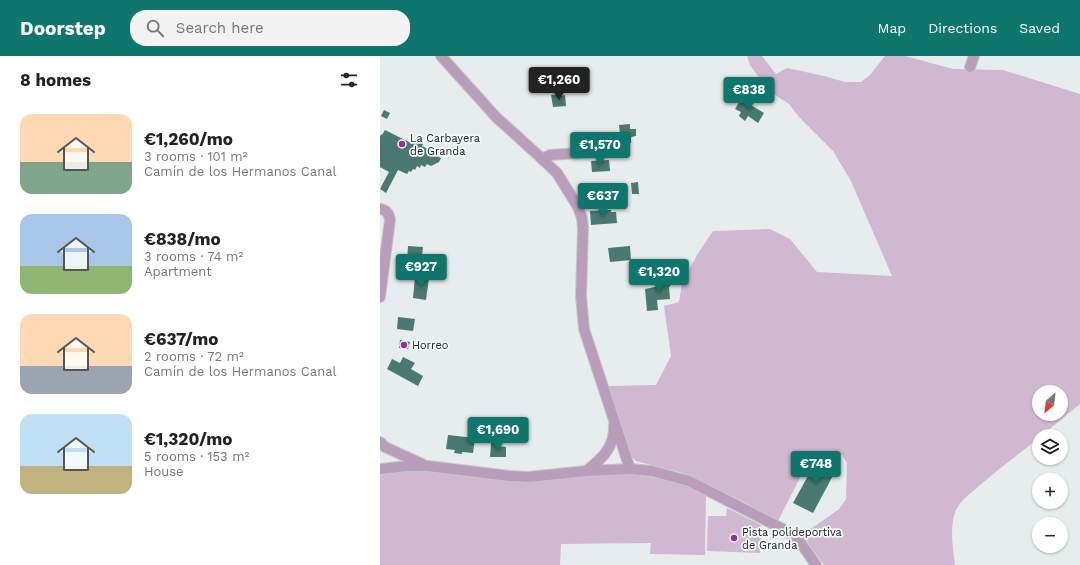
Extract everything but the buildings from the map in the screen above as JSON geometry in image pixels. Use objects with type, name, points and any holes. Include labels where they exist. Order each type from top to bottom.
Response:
[{"type":"street","points":[[441,56],[496,117],[557,174],[578,208],[582,218],[583,229],[582,296],[584,329],[630,469]]},
{"type":"street","points":[[970,67],[974,56]]},
{"type":"street","points":[[542,159],[550,155],[624,150]]},
{"type":"street","points":[[380,209],[386,211],[390,220],[383,292]]},
{"type":"street","points":[[586,471],[600,460],[608,450],[612,439],[614,421]]},
{"type":"street","points":[[380,442],[385,447],[428,466]]},
{"type":"street","points":[[380,469],[408,466],[428,466],[528,477],[586,471],[630,469],[652,471],[689,481],[783,529],[798,539],[816,565]]},
{"type":"shaded area","points":[[747,56],[762,56],[776,74],[787,68],[845,82],[861,82],[870,75],[885,56],[905,56],[953,69],[1003,70],[1080,94],[1080,404],[1068,414],[1068,385],[1032,385],[1032,421],[1059,421],[1050,429],[1032,429],[1032,444],[961,503],[956,510],[953,523],[952,538],[955,565],[824,565],[800,532],[812,528],[839,509],[846,499],[847,463],[842,455],[832,452],[812,454],[778,521],[742,501],[683,473],[636,461],[632,457],[608,386],[656,385],[671,356],[664,306],[679,302],[682,283],[697,255],[713,231],[770,229],[790,239],[817,272],[892,276],[851,181],[833,151],[799,117],[789,104],[769,91],[750,65]]},
{"type":"shaded area","points":[[437,471],[557,478],[632,473],[684,484],[706,495],[705,555],[650,554],[651,543],[561,544],[560,565],[380,565],[380,476],[390,472]]},
{"type":"shaded area","name":"Pista polideportiva de Granda","points":[[727,508],[761,525],[760,553],[707,551],[708,516],[726,516]]},
{"type":"place","name":"La Carbayera de Granda","points":[[402,144]]},
{"type":"place","name":"Horreo","points":[[404,345]]},
{"type":"place","name":"Pista polideportiva de Granda","points":[[734,538]]}]
